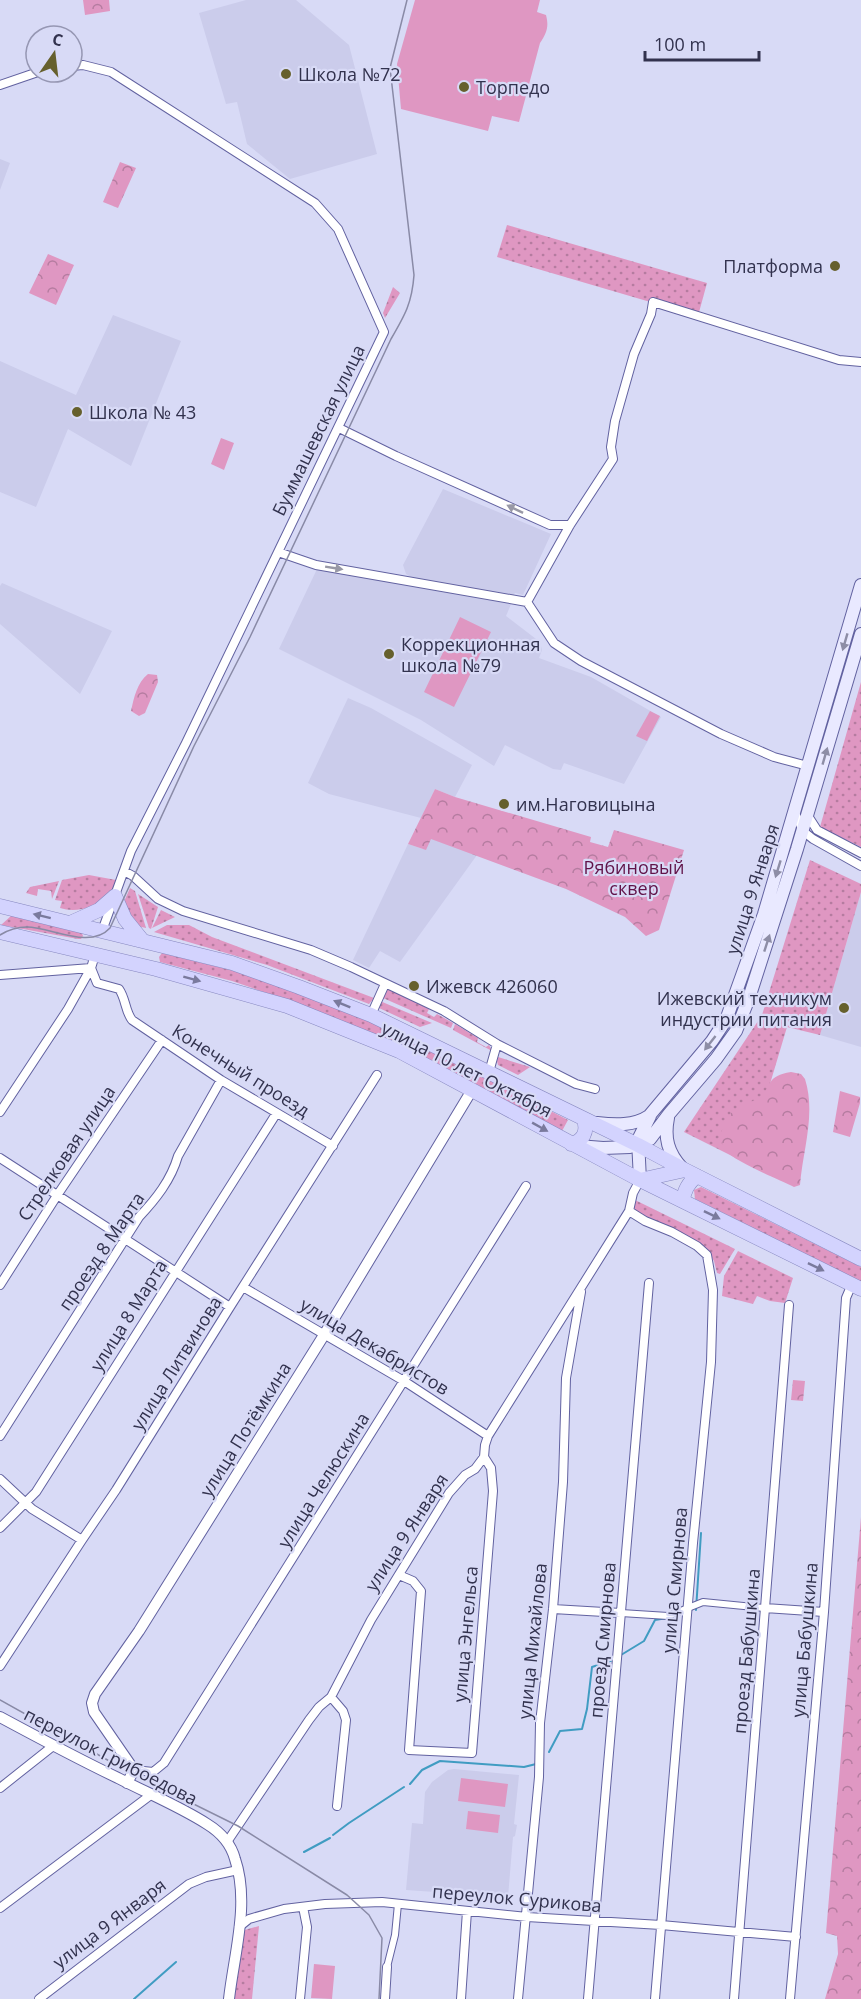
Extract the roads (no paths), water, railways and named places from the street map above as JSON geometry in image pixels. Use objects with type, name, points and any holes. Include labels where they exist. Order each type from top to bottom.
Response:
[{"type":"main road","name":"улица 9 Января","points":[[584,1120],[611,1125],[645,1119],[712,1041],[726,1020],[764,914],[861,585]]},
{"type":"main road","name":"улица 9 Января","points":[[638,1144],[654,1136],[669,1114],[716,1059],[736,1031],[742,1018],[797,849],[808,835],[807,816],[861,634]]},
{"type":"main road","points":[[70,923],[99,910],[115,896],[125,919],[142,940]]},
{"type":"main road","name":"улица 10 лет Октября","points":[[0,906],[232,963],[371,1015],[584,1120],[638,1144],[861,1259]]},
{"type":"main road","points":[[79,951],[102,931]]},
{"type":"main road","name":"улица 10 лет Октября","points":[[4,936],[79,951],[93,961],[156,969],[287,1006],[399,1051],[640,1180],[857,1287]]},
{"type":"main road","points":[[156,969],[156,955],[159,949],[169,947]]},
{"type":"main road","points":[[652,1112],[639,1136],[640,1180],[691,1173]]},
{"type":"main road","points":[[669,1114],[666,1130],[669,1149],[676,1161],[691,1173]]},
{"type":"main road","points":[[571,1144],[578,1142],[584,1135],[587,1128],[584,1120]]},
{"type":"main road","points":[[571,1144],[603,1148],[638,1144]]},
{"type":"main road","points":[[683,1201],[691,1173]]},
{"type":"street","name":"Буммашевская улица","points":[[84,65],[111,72],[315,203],[337,225],[384,332],[131,851],[102,931]]},
{"type":"street","points":[[0,85],[24,77]]},
{"type":"street","points":[[527,602],[570,525],[613,459],[611,447],[615,421],[634,354],[651,314],[653,302],[839,360],[861,362]]},
{"type":"street","points":[[339,428],[550,525],[570,525]]},
{"type":"street","points":[[278,552],[316,566],[527,602],[554,643],[581,661],[721,734],[774,757],[808,766]]},
{"type":"street","points":[[795,813],[808,835],[861,866]]},
{"type":"street","points":[[807,816],[817,830],[861,853]]},
{"type":"street","points":[[786,841],[817,830]]},
{"type":"street","points":[[124,871],[133,876],[158,899],[183,911],[311,950],[351,967],[444,1011],[497,1044],[576,1084],[595,1089]]},
{"type":"street","points":[[0,975],[93,961]]},
{"type":"street","points":[[0,1112],[68,1009],[93,961]]},
{"type":"street","name":"Конечный проезд","points":[[93,961],[98,983],[119,989],[125,999],[127,1013],[132,1020],[221,1080],[333,1146]]},
{"type":"street","points":[[371,1015],[385,984]]},
{"type":"street","name":"Стрелковая улица","points":[[0,1285],[58,1194],[162,1040]]},
{"type":"street","points":[[489,1072],[497,1044]]},
{"type":"street","name":"улица Литвинова","points":[[0,1666],[116,1490],[377,1075]]},
{"type":"street","name":"проезд 8 Марта","points":[[0,1436],[124,1240],[160,1194],[175,1168],[178,1156],[221,1080]]},
{"type":"street","name":"улица Потёмкина","points":[[134,1770],[94,1712],[95,1694],[139,1631],[324,1335],[472,1090]]},
{"type":"street","name":"улица 8 Марта","points":[[0,1528],[36,1491],[276,1114]]},
{"type":"street","points":[[0,1158],[230,1307]]},
{"type":"street","points":[[484,1457],[488,1436],[629,1211],[633,1193],[640,1180]]},
{"type":"street","name":"улица Челюскина","points":[[134,1770],[153,1772],[164,1763],[526,1186]]},
{"type":"street","name":"улица Смирнова","points":[[629,1211],[697,1246],[707,1255],[711,1270],[713,1297],[711,1362],[655,1999]]},
{"type":"street","name":"проезд Смирнова","points":[[588,1999],[649,1283]]},
{"type":"street","name":"улица Михайлова","points":[[518,1999],[539,1777],[540,1724],[553,1609],[563,1482],[566,1378],[582,1286]]},
{"type":"street","name":"улица Декабристов","points":[[243,1287],[405,1381],[488,1436]]},
{"type":"street","name":"улица Бабушкина","points":[[790,1999],[824,1612],[846,1298],[857,1287]]},
{"type":"street","name":"проезд Бабушкина","points":[[734,1999],[789,1305]]},
{"type":"street","name":"улица 9 Января","points":[[226,1842],[318,1707],[331,1697],[371,1620],[449,1493],[465,1475],[475,1469],[484,1457]]},
{"type":"street","name":"улица Энгельса","points":[[399,1575],[413,1581],[421,1592],[409,1750],[472,1753],[493,1491],[491,1468],[484,1457]]},
{"type":"street","points":[[0,1479],[32,1509],[82,1540]]},
{"type":"street","points":[[553,1609],[668,1616],[703,1602],[824,1612]]},
{"type":"street","points":[[331,1697],[343,1711],[346,1720],[338,1806]]},
{"type":"street","name":"переулок Грибоедова","points":[[0,1717],[208,1824],[226,1842]]},
{"type":"street","points":[[0,1788],[53,1746]]},
{"type":"street","points":[[127,1783],[134,1770]]},
{"type":"street","points":[[0,1908],[152,1794]]},
{"type":"street","points":[[226,1842],[234,1856],[241,1886],[239,1927],[229,1999]]},
{"type":"street","name":"улица 9 Января","points":[[39,1999],[189,1884],[206,1876],[238,1870]]},
{"type":"street","name":"переулок Сурикова","points":[[239,1927],[249,1919],[262,1914],[303,1907],[382,1902],[527,1917],[661,1925],[796,1937]]},
{"type":"street","points":[[386,1999],[387,1967],[395,1935],[398,1904]]},
{"type":"street","points":[[300,1999],[307,1926],[303,1907]]},
{"type":"street","points":[[461,1999],[468,1911]]},
{"type":"waterway","points":[[696,1610],[701,1533]]},
{"type":"waterway","points":[[621,1655],[644,1641],[655,1620],[673,1617]]},
{"type":"waterway","points":[[549,1752],[560,1731],[582,1729],[592,1667],[613,1660]]},
{"type":"waterway","points":[[410,1784],[422,1770],[440,1761],[524,1767],[536,1764]]},
{"type":"waterway","points":[[333,1835],[404,1787]]},
{"type":"waterway","points":[[304,1852],[330,1838]]},
{"type":"waterway","points":[[134,1999],[176,1962]]},
{"type":"tram line","points":[[0,935],[13,929],[27,927],[70,936],[92,937],[110,928],[194,746],[250,637],[407,308],[414,275],[390,68],[407,0]]},
{"type":"tram line","points":[[0,1700],[129,1772],[238,1826],[347,1895],[369,1915],[382,1938],[379,1999]]},
{"type":"place","name":"Школа №72","points":[[286,74]]},
{"type":"place","name":"Торпедо","points":[[464,87]]},
{"type":"place","name":"Платформа","points":[[835,266]]},
{"type":"place","name":"Школа № 43","points":[[77,412]]},
{"type":"place","name":"Коррекционная школа №79","points":[[389,654]]},
{"type":"place","name":"им.Наговицына","points":[[504,804]]},
{"type":"place","name":"Ижевск 426060","points":[[414,986]]},
{"type":"place","name":"Ижевский техникум индустрии питания","points":[[844,1008]]},
{"type":"park label","name":"Рябиновый сквер","points":[[634,877]]}]
